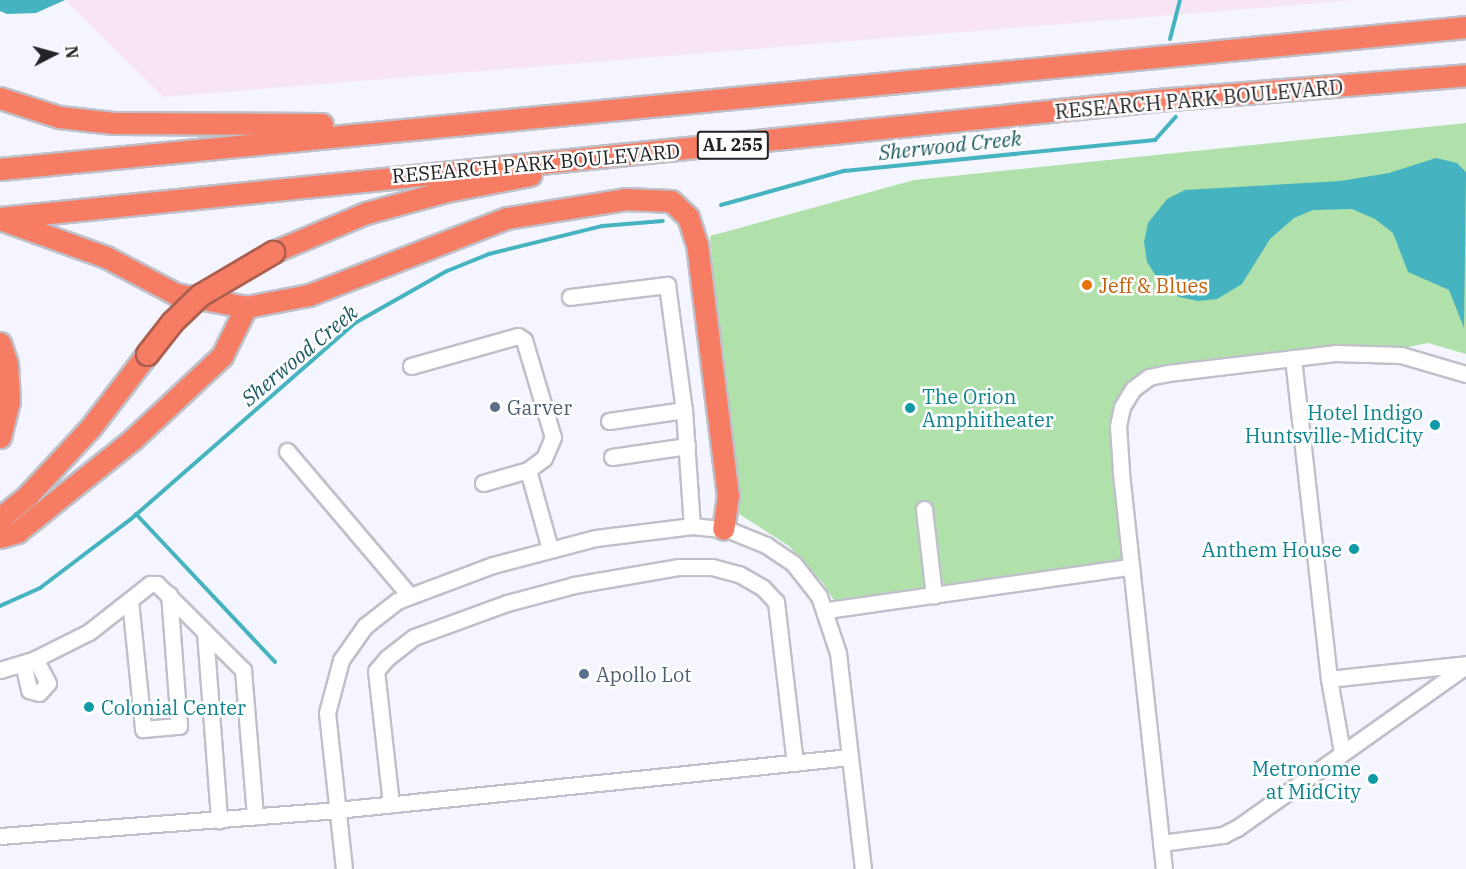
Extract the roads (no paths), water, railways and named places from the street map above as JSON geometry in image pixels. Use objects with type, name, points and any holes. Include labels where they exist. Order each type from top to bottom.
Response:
[{"type":"highway","points":[[0,169],[1466,27]]},
{"type":"highway","name":"RESEARCH PARK BOULEVARD","points":[[0,218],[1158,100],[1466,75]]},
{"type":"highway","points":[[0,98],[59,117],[114,123],[436,125]]},
{"type":"highway","points":[[0,518],[28,495],[91,427],[172,322],[200,295],[273,252],[366,213],[447,191],[637,153]]},
{"type":"highway","points":[[0,218],[106,257],[176,294],[246,307],[309,295],[507,218],[625,199],[671,201],[688,217],[697,244],[728,495],[723,529]]},
{"type":"highway","points":[[0,537],[17,532],[134,439],[222,356],[246,307]]},
{"type":"highway","points":[[0,343],[7,363],[9,401],[0,437]]},
{"type":"street","points":[[570,297],[668,285],[684,410],[692,526]]},
{"type":"street","points":[[411,366],[519,336],[524,340],[553,437],[544,458],[528,470],[483,483]]},
{"type":"street","points":[[1164,869],[1118,426],[1122,407],[1133,389],[1149,377],[1293,358],[1378,353],[1422,360],[1466,374]]},
{"type":"street","points":[[1293,358],[1329,679],[1342,752]]},
{"type":"street","points":[[609,421],[684,410]]},
{"type":"street","points":[[612,457],[687,446]]},
{"type":"street","points":[[287,451],[409,595]]},
{"type":"street","points":[[528,470],[550,549]]},
{"type":"street","points":[[924,509],[934,595]]},
{"type":"street","points":[[344,869],[327,724],[335,675],[357,634],[386,608],[409,595],[550,549],[636,532],[692,526],[723,529],[753,538],[793,563],[814,588],[826,610],[838,653],[862,869]]},
{"type":"street","points":[[391,804],[376,671],[387,658],[414,637],[507,603],[574,585],[679,567],[712,567],[739,574],[763,588],[776,602],[795,763]]},
{"type":"street","points":[[826,610],[1131,567]]},
{"type":"street","points":[[0,670],[29,661],[89,632],[150,584],[157,584],[243,670],[255,818]]},
{"type":"street","points":[[130,600],[143,729],[179,726],[169,594]]},
{"type":"street","points":[[206,632],[219,820]]},
{"type":"street","points":[[1329,679],[1466,665]]},
{"type":"street","points":[[1161,843],[1223,835],[1237,828],[1466,665]]},
{"type":"street","points":[[0,836],[255,818],[850,757]]},
{"type":"water","points":[[0,0],[65,0],[36,13],[7,14],[0,11]]},
{"type":"water","points":[[1436,158],[1457,163],[1466,172],[1464,328],[1449,290],[1408,272],[1393,233],[1375,219],[1352,209],[1313,210],[1294,218],[1270,239],[1242,284],[1217,299],[1198,301],[1179,297],[1163,287],[1147,262],[1144,242],[1148,223],[1167,199],[1185,190],[1340,181],[1389,173]]},
{"type":"waterway","name":"Sherwood Creek","points":[[1170,39],[1180,0]]},
{"type":"waterway","name":"Sherwood Creek","points":[[721,205],[844,171],[1155,140],[1176,117]]},
{"type":"waterway","name":"Sherwood Creek","points":[[0,606],[40,588],[131,519],[355,323],[447,271],[489,254],[602,226],[663,221]]},
{"type":"waterway","points":[[136,514],[275,662]]},
{"type":"place","name":"Jeff & Blues","points":[[1087,285]]},
{"type":"place","name":"Garver","points":[[495,407]]},
{"type":"place","name":"The Orion Amphitheater","points":[[910,408]]},
{"type":"place","name":"Hotel Indigo Huntsville-MidCity","points":[[1435,425]]},
{"type":"place","name":"Anthem House","points":[[1354,549]]},
{"type":"place","name":"Apollo Lot","points":[[584,674]]},
{"type":"place","name":"Colonial Center","points":[[89,707]]},
{"type":"place","name":"Metronome at MidCity","points":[[1373,779]]}]
